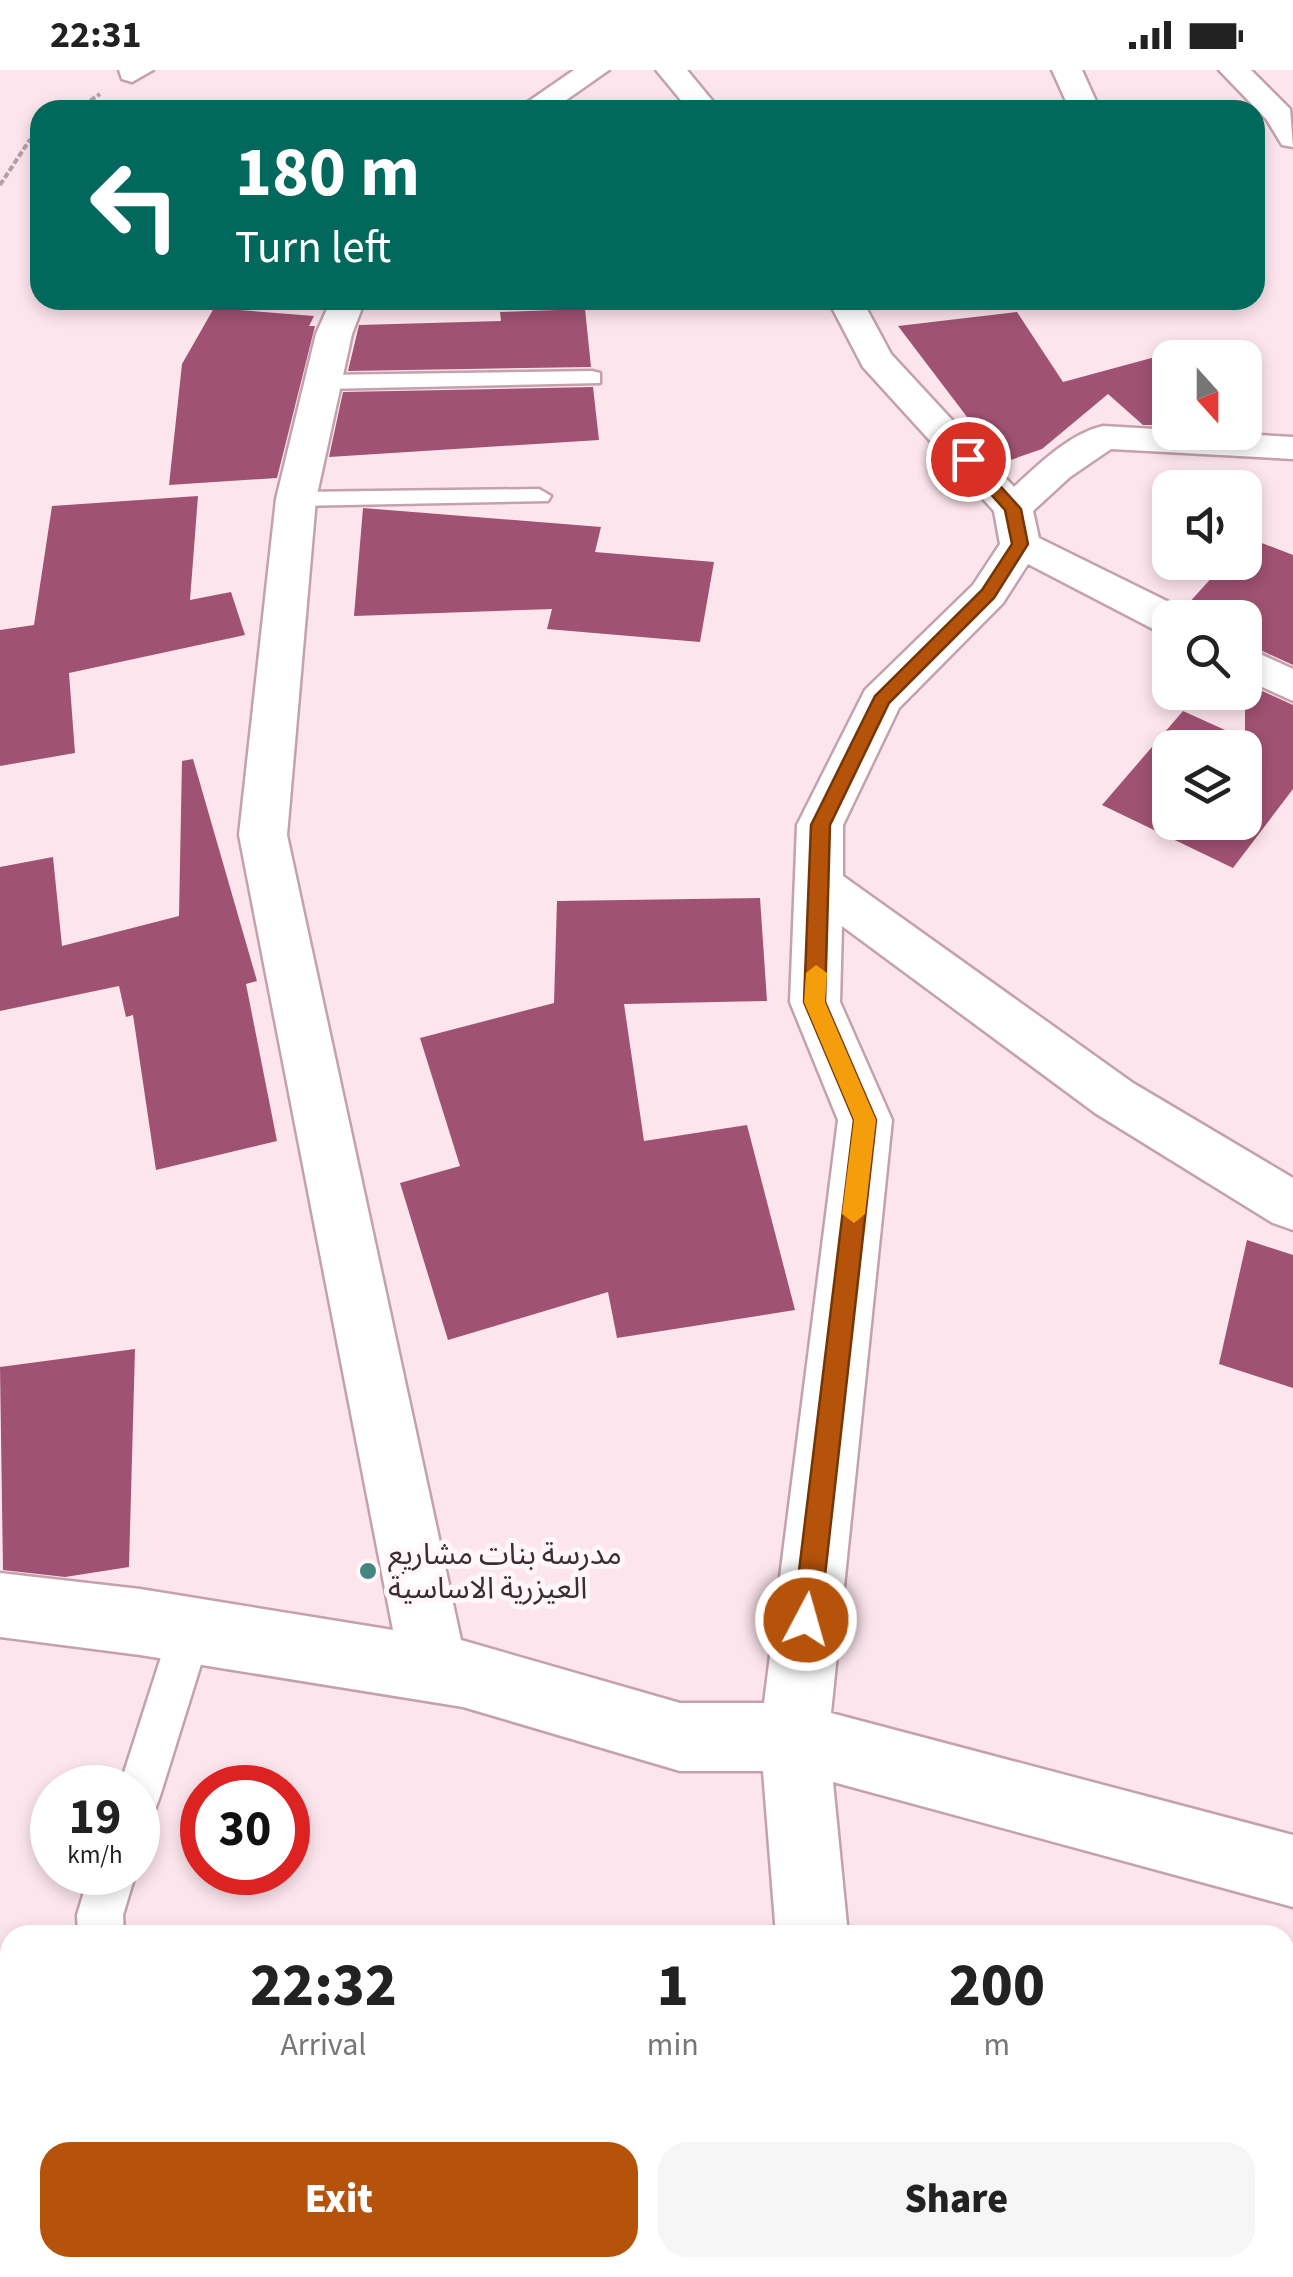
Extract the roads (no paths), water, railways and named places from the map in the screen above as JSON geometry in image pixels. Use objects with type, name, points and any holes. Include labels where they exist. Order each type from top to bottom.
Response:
[{"type":"street","points":[[547,100],[594,70]]},
{"type":"street","points":[[672,70],[697,100]]},
{"type":"street","points":[[1067,70],[1081,100]]},
{"type":"street","points":[[1234,70],[1263,100]]},
{"type":"street","points":[[1265,102],[1293,138]]},
{"type":"street","points":[[344,310],[334,334],[296,499],[263,835],[434,1669]]},
{"type":"street","points":[[850,310],[876,359],[1016,527],[1152,609]]},
{"type":"street","points":[[811,1925],[794,1737],[865,1120],[815,1002],[820,825],[882,700],[988,594],[1016,527],[1056,470],[1102,437],[1293,448]]},
{"type":"street","points":[[1262,670],[1293,687]]},
{"type":"street","points":[[820,885],[1114,1098],[1293,1206]]},
{"type":"street","points":[[0,1606],[191,1629],[463,1674],[680,1737],[794,1737],[1293,1871]]},
{"type":"lane","points":[[323,382],[592,378]]},
{"type":"lane","points":[[296,499],[539,496]]},
{"type":"lane","points":[[148,1765],[191,1629]]},
{"type":"lane","points":[[100,1925],[106,1895]]},
{"type":"place","name":"مدرسة بنات مشاريع العيزرية الاساسية","points":[[368,1571]]}]
